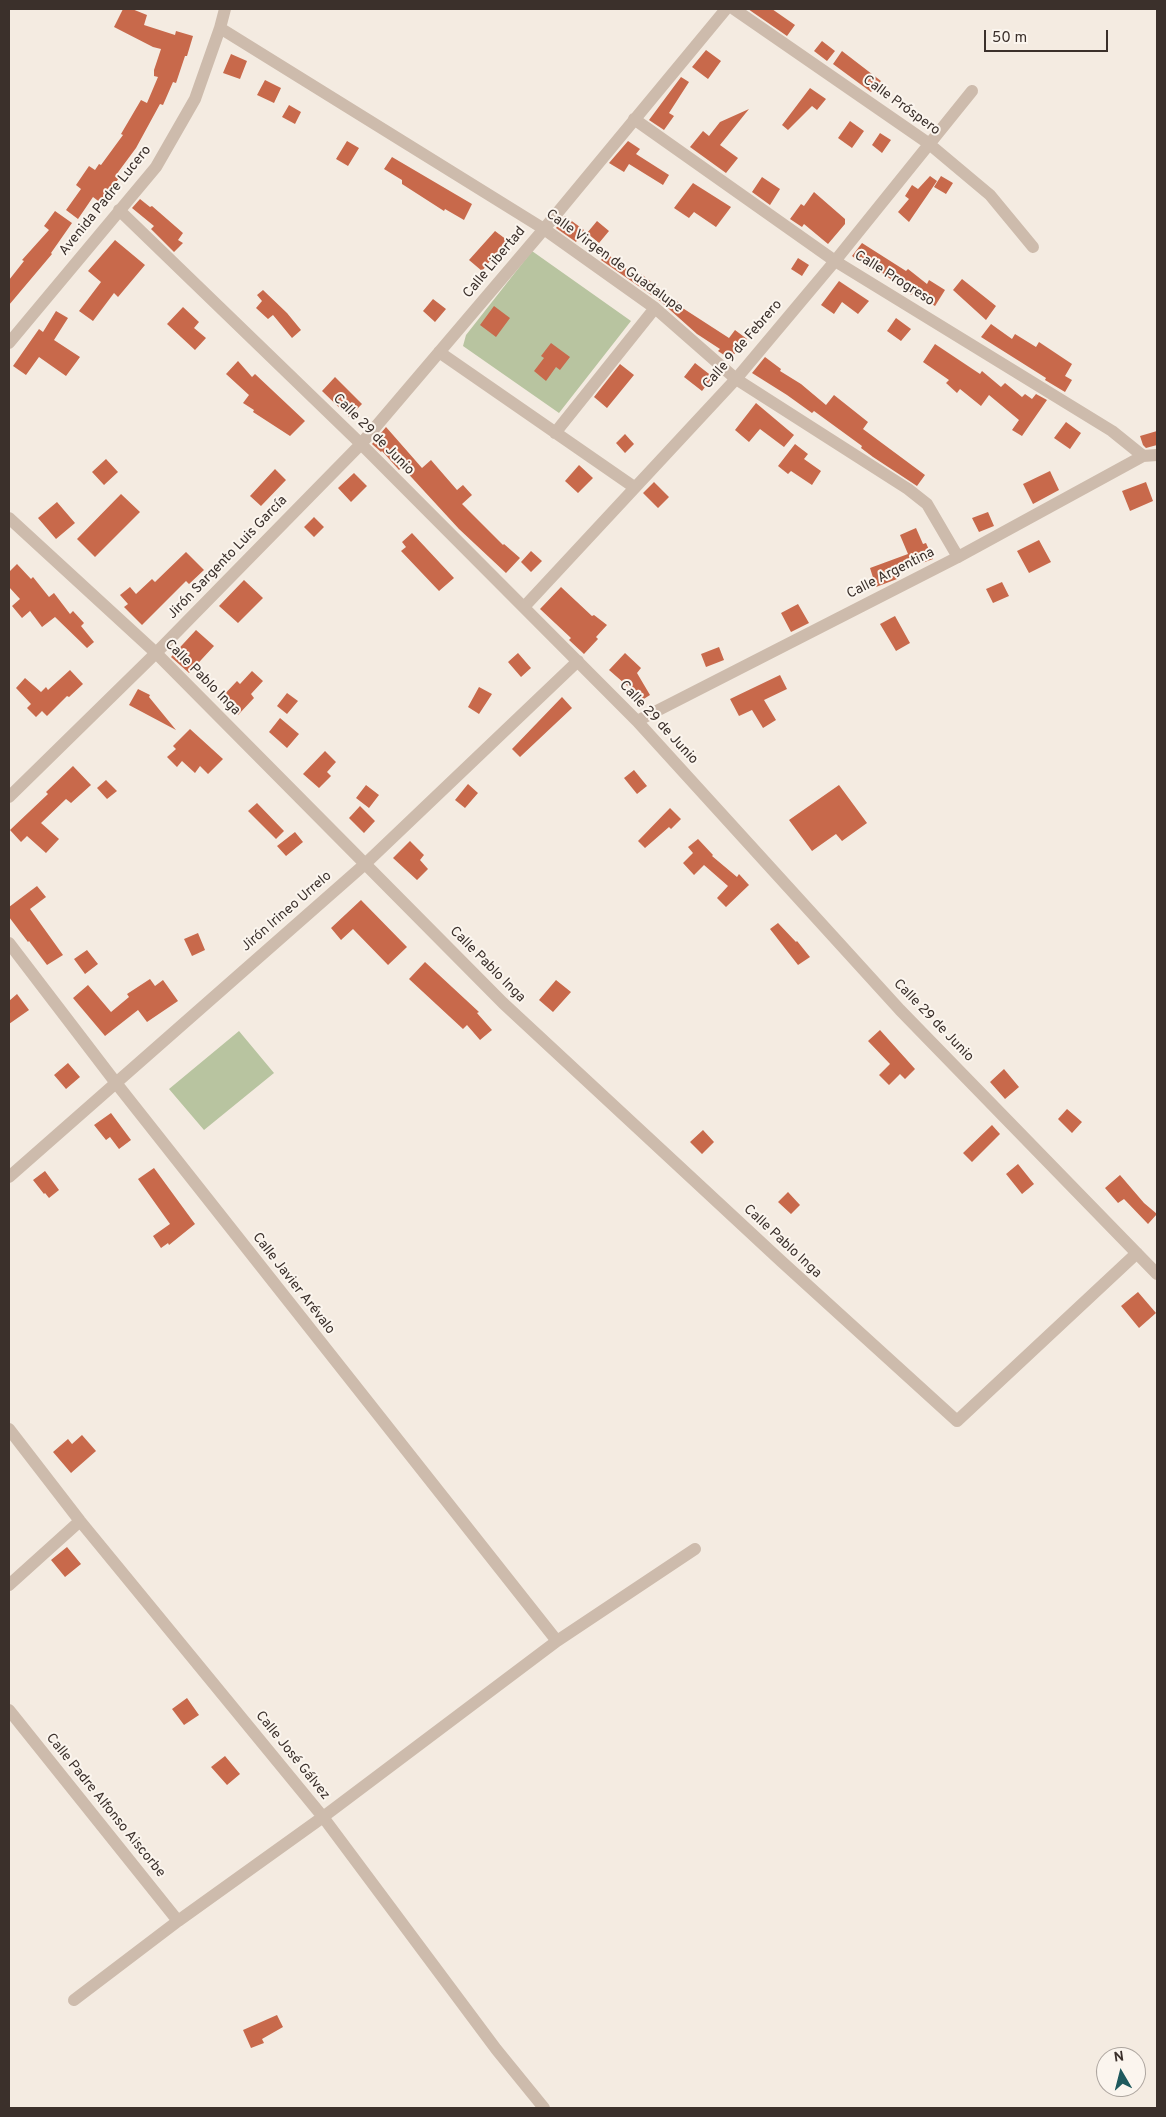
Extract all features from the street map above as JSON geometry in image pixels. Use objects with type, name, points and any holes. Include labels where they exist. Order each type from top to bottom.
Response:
[{"type":"street","name":"Avenida Padre Lucero","points":[[9,343],[156,167],[195,99],[225,9]]},
{"type":"street","name":"Calle Libertad","points":[[361,444],[544,229],[726,9]]},
{"type":"street","name":"Calle Próspero","points":[[734,9],[928,143],[990,195],[1033,247]]},
{"type":"street","name":"Calle Virgen de Guadalupe","points":[[220,28],[544,229],[655,308],[736,379],[914,494],[926,504],[958,557]]},
{"type":"street","name":"Calle 9 de Febrero","points":[[524,607],[736,379],[835,261],[972,90]]},
{"type":"street","name":"Calle Progreso","points":[[634,120],[835,261],[1112,431],[1143,456]]},
{"type":"street","name":"Calle 29 de Junio","points":[[119,210],[361,444],[637,721],[900,1010],[1157,1274]]},
{"type":"street","points":[[555,433],[655,308]]},
{"type":"street","points":[[439,352],[634,488]]},
{"type":"street","name":"Jirón Sargento Luis García","points":[[9,797],[156,654],[361,444]]},
{"type":"street","name":"Calle Argentina","points":[[637,721],[958,557],[1143,456],[1157,455]]},
{"type":"street","name":"Calle Pablo Inga","points":[[9,518],[156,654],[503,1004],[781,1261],[957,1420],[1137,1253]]},
{"type":"street","name":"Jirón Irineo Urrelo","points":[[9,1177],[364,864],[578,661]]},
{"type":"street","name":"Calle Javier Arévalo","points":[[9,942],[116,1083],[557,1642]]},
{"type":"street","name":"Calle José Gálvez","points":[[9,1429],[80,1521],[324,1817],[496,2049],[544,2108]]},
{"type":"street","points":[[9,1585],[80,1521]]},
{"type":"street","points":[[74,2000],[178,1921],[324,1817],[557,1642],[695,1549]]},
{"type":"street","name":"Calle Padre Alfonso Aiscorbe","points":[[9,1710],[178,1921]]},
{"type":"green space","points":[[532,251],[631,321],[559,413],[463,346],[466,335]]},
{"type":"green space","points":[[239,1031],[274,1073],[204,1130],[169,1089]]},
{"type":"building","points":[[123,9],[132,9],[147,15],[144,25],[175,35],[176,31],[193,36],[176,83],[173,82],[163,105],[160,104],[136,148],[116,175],[119,178],[101,203],[93,197],[78,219],[66,210],[81,189],[76,185],[89,166],[95,170],[99,164],[101,165],[123,135],[121,134],[141,100],[147,103],[158,77],[154,76],[154,70],[161,49],[153,47],[114,27]]},
{"type":"building","points":[[748,9],[772,9],[795,25],[787,36]]},
{"type":"building","points":[[822,41],[835,51],[827,61],[814,51]]},
{"type":"building","points":[[706,50],[721,61],[708,79],[692,67]]},
{"type":"building","points":[[842,51],[881,81],[871,92],[833,64]]},
{"type":"building","points":[[231,54],[247,61],[240,79],[223,73]]},
{"type":"building","points":[[681,77],[689,82],[669,113],[674,116],[664,130],[649,120]]},
{"type":"building","points":[[265,80],[281,88],[274,103],[257,95]]},
{"type":"building","points":[[810,88],[826,99],[817,110],[812,106],[788,130],[782,125]]},
{"type":"building","points":[[289,105],[301,112],[295,124],[282,117]]},
{"type":"building","points":[[749,109],[720,145],[738,158],[726,173],[690,147],[703,131],[709,136],[720,122]]},
{"type":"building","points":[[850,121],[864,131],[852,148],[838,138]]},
{"type":"building","points":[[880,133],[891,140],[882,153],[872,145]]},
{"type":"building","points":[[347,141],[359,148],[348,166],[336,159]]},
{"type":"building","points":[[628,141],[640,149],[636,154],[669,175],[663,185],[629,164],[624,172],[609,163]]},
{"type":"building","points":[[392,157],[472,204],[464,220],[445,209],[444,211],[402,184],[402,180],[384,169]]},
{"type":"building","points":[[930,176],[937,181],[909,222],[898,212],[909,199],[905,196],[912,185],[918,189]]},
{"type":"building","points":[[941,176],[953,183],[946,194],[934,187]]},
{"type":"building","points":[[762,177],[780,189],[770,205],[752,192]]},
{"type":"building","points":[[693,183],[731,207],[716,227],[694,212],[689,218],[674,208]]},
{"type":"building","points":[[814,192],[845,219],[845,224],[828,244],[804,224],[802,227],[790,219],[801,204],[804,206]]},
{"type":"building","points":[[140,199],[150,207],[152,206],[183,233],[178,240],[183,243],[174,252],[151,229],[154,226],[132,208]]},
{"type":"building","points":[[55,211],[72,223],[52,254],[9,305],[9,280],[24,261],[22,260],[49,230],[44,226]]},
{"type":"building","points":[[565,216],[584,230],[576,242],[556,228]]},
{"type":"building","points":[[597,221],[609,231],[599,243],[587,233]]},
{"type":"building","points":[[495,231],[507,240],[482,271],[469,260]]},
{"type":"building","points":[[115,240],[145,265],[118,297],[114,293],[93,321],[79,311],[101,282],[88,271]]},
{"type":"building","points":[[862,243],[906,271],[908,269],[927,284],[929,280],[945,290],[935,306],[913,293],[911,295],[884,274],[871,266],[869,269],[852,256]]},
{"type":"building","points":[[606,253],[638,278],[641,274],[682,305],[681,307],[729,338],[735,330],[747,339],[730,359],[718,351],[720,349],[697,334],[660,301],[601,260]]},
{"type":"building","points":[[798,258],[809,265],[802,276],[791,269]]},
{"type":"building","points":[[962,279],[996,306],[986,320],[953,290]]},
{"type":"building","points":[[839,281],[869,301],[858,314],[842,302],[834,314],[821,305]]},
{"type":"building","points":[[263,290],[287,313],[301,330],[292,338],[273,315],[268,319],[256,308],[262,301],[257,295]]},
{"type":"building","points":[[433,299],[446,309],[435,322],[423,311]]},
{"type":"building","points":[[494,306],[510,318],[496,337],[480,325]]},
{"type":"building","points":[[183,307],[199,322],[194,328],[206,338],[195,350],[167,324]]},
{"type":"building","points":[[56,311],[68,318],[54,340],[80,357],[66,376],[39,357],[26,375],[13,366],[39,329],[43,332]]},
{"type":"building","points":[[896,318],[911,329],[901,341],[887,331]]},
{"type":"building","points":[[991,324],[1012,339],[1015,334],[1036,347],[1039,342],[1072,364],[1065,376],[1072,380],[1065,392],[981,337]]},
{"type":"building","points":[[551,343],[570,357],[560,370],[556,367],[546,381],[534,371],[544,358],[541,356]]},
{"type":"building","points":[[935,344],[980,374],[982,371],[1001,387],[1005,383],[1022,397],[1025,394],[1032,399],[1036,394],[1047,400],[1022,436],[1012,430],[1019,420],[989,395],[981,406],[960,389],[957,393],[946,383],[949,380],[923,362]]},
{"type":"building","points":[[765,357],[781,369],[780,371],[801,384],[826,405],[834,395],[868,422],[863,429],[925,475],[917,486],[873,457],[861,448],[862,446],[814,411],[812,413],[752,373]]},
{"type":"building","points":[[238,361],[252,377],[255,374],[305,421],[290,436],[253,412],[254,410],[243,403],[249,395],[226,374]]},
{"type":"building","points":[[695,363],[713,377],[702,391],[684,377]]},
{"type":"building","points":[[620,364],[634,375],[607,408],[594,397]]},
{"type":"building","points":[[335,377],[362,404],[349,417],[322,391]]},
{"type":"building","points":[[756,403],[794,435],[784,447],[760,429],[749,442],[735,430]]},
{"type":"building","points":[[1066,422],[1081,433],[1070,449],[1054,438]]},
{"type":"building","points":[[386,427],[422,468],[431,460],[457,490],[463,485],[472,495],[462,504],[503,545],[520,558],[506,573],[459,529],[402,467],[399,470],[382,451],[372,444]]},
{"type":"building","points":[[1157,431],[1157,445],[1146,448],[1140,436]]},
{"type":"building","points":[[625,434],[634,444],[625,453],[616,443]]},
{"type":"building","points":[[795,444],[808,454],[804,459],[821,471],[812,485],[791,471],[788,474],[778,466]]},
{"type":"building","points":[[106,459],[118,472],[104,485],[92,472]]},
{"type":"building","points":[[579,465],[593,478],[578,493],[565,481]]},
{"type":"building","points":[[275,469],[286,480],[261,506],[250,496]]},
{"type":"building","points":[[1050,471],[1059,490],[1033,504],[1023,484]]},
{"type":"building","points":[[354,473],[367,486],[351,502],[338,488]]},
{"type":"building","points":[[654,482],[669,497],[658,508],[643,493]]},
{"type":"building","points":[[1146,482],[1153,501],[1130,511],[1122,491]]},
{"type":"building","points":[[121,494],[140,512],[95,557],[77,539]]},
{"type":"building","points":[[57,502],[75,523],[56,539],[38,518]]},
{"type":"building","points":[[988,512],[994,526],[979,532],[972,518]]},
{"type":"building","points":[[314,517],[324,527],[314,537],[304,527]]},
{"type":"building","points":[[916,528],[923,544],[926,543],[933,559],[895,573],[897,579],[876,587],[870,568],[908,554],[900,535]]},
{"type":"building","points":[[412,533],[454,578],[439,591],[401,551],[406,547],[402,542]]},
{"type":"building","points":[[1039,540],[1051,562],[1029,573],[1017,551]]},
{"type":"building","points":[[531,551],[542,561],[531,572],[521,562]]},
{"type":"building","points":[[186,552],[204,570],[189,584],[186,581],[142,625],[124,607],[128,604],[120,595],[130,587],[136,594],[152,579],[155,582]]},
{"type":"building","points":[[17,564],[31,579],[33,577],[49,597],[54,593],[70,614],[73,611],[84,623],[81,626],[94,642],[87,648],[55,617],[42,627],[30,611],[22,618],[12,606],[20,599],[9,587],[9,572]]},
{"type":"building","points":[[244,580],[263,598],[238,623],[219,606]]},
{"type":"building","points":[[1002,582],[1009,596],[993,603],[986,589]]},
{"type":"building","points":[[561,587],[592,616],[594,615],[607,625],[596,637],[598,639],[584,654],[569,640],[571,638],[540,609]]},
{"type":"building","points":[[798,604],[809,623],[791,632],[781,613]]},
{"type":"building","points":[[895,616],[910,643],[896,651],[880,624]]},
{"type":"building","points":[[196,630],[214,646],[189,673],[171,657]]},
{"type":"building","points":[[719,647],[724,660],[706,667],[701,654]]},
{"type":"building","points":[[518,653],[531,668],[521,677],[508,662]]},
{"type":"building","points":[[625,653],[641,668],[637,673],[650,695],[639,702],[632,690],[609,670]]},
{"type":"building","points":[[70,670],[83,684],[69,697],[67,696],[47,716],[42,711],[36,717],[27,708],[31,704],[16,688],[25,678],[41,692],[46,687],[48,690]]},
{"type":"building","points":[[252,671],[263,681],[251,694],[254,698],[238,715],[221,698],[237,681],[240,684]]},
{"type":"building","points":[[780,675],[787,689],[764,700],[776,720],[763,728],[752,710],[739,716],[730,699]]},
{"type":"building","points":[[479,687],[492,694],[479,714],[468,707]]},
{"type":"building","points":[[138,689],[150,695],[149,697],[176,730],[129,705]]},
{"type":"building","points":[[287,693],[298,701],[287,714],[277,706]]},
{"type":"building","points":[[562,697],[572,708],[520,757],[512,749]]},
{"type":"building","points":[[280,718],[299,734],[287,748],[269,732]]},
{"type":"building","points":[[190,729],[223,759],[208,774],[200,766],[195,773],[182,761],[177,767],[167,757],[176,749],[173,746]]},
{"type":"building","points":[[325,751],[336,762],[327,772],[331,776],[319,788],[303,774]]},
{"type":"building","points":[[73,766],[91,785],[71,803],[66,799],[41,823],[59,839],[46,853],[27,836],[21,842],[10,830],[48,794],[46,792]]},
{"type":"building","points":[[634,770],[647,786],[637,794],[624,778]]},
{"type":"building","points":[[106,780],[117,791],[107,799],[97,788]]},
{"type":"building","points":[[468,784],[478,793],[465,808],[455,800]]},
{"type":"building","points":[[366,785],[379,795],[369,808],[356,798]]},
{"type":"building","points":[[839,785],[867,823],[842,841],[836,834],[812,851],[789,820]]},
{"type":"building","points":[[257,803],[284,831],[276,839],[248,811]]},
{"type":"building","points":[[360,806],[375,821],[364,833],[349,818]]},
{"type":"building","points":[[670,808],[681,819],[671,829],[669,827],[645,848],[638,841]]},
{"type":"building","points":[[295,832],[303,842],[286,856],[277,846]]},
{"type":"building","points":[[698,839],[712,856],[737,877],[739,874],[749,885],[726,907],[717,898],[728,886],[704,865],[694,875],[683,863],[693,853],[688,847]]},
{"type":"building","points":[[410,841],[424,855],[420,860],[428,869],[417,880],[393,858]]},
{"type":"building","points":[[37,886],[46,897],[30,909],[63,955],[47,965],[9,917],[9,907]]},
{"type":"building","points":[[361,900],[407,947],[388,965],[353,929],[341,940],[331,928]]},
{"type":"building","points":[[778,923],[810,957],[798,965],[770,929]]},
{"type":"building","points":[[198,933],[205,950],[192,956],[184,939]]},
{"type":"building","points":[[87,950],[98,964],[85,974],[74,959]]},
{"type":"building","points":[[425,962],[479,1012],[477,1013],[492,1030],[480,1040],[467,1025],[463,1029],[409,979]]},
{"type":"building","points":[[150,979],[155,986],[163,980],[178,1001],[147,1022],[138,1010],[105,1036],[73,998],[88,985],[111,1012],[129,997],[127,994]]},
{"type":"building","points":[[556,980],[571,992],[553,1012],[539,1000]]},
{"type":"building","points":[[17,994],[29,1010],[9,1024],[9,1001]]},
{"type":"building","points":[[880,1030],[915,1069],[905,1079],[900,1074],[889,1085],[879,1075],[890,1064],[868,1041]]},
{"type":"building","points":[[68,1063],[80,1077],[66,1089],[54,1075]]},
{"type":"building","points":[[1004,1069],[1019,1087],[1005,1099],[990,1082]]},
{"type":"building","points":[[1067,1109],[1082,1122],[1072,1133],[1058,1119]]},
{"type":"building","points":[[111,1113],[131,1140],[119,1149],[110,1137],[106,1140],[94,1125]]},
{"type":"building","points":[[992,1125],[1000,1134],[972,1162],[963,1153]]},
{"type":"building","points":[[703,1130],[714,1142],[702,1154],[690,1142]]},
{"type":"building","points":[[1018,1164],[1034,1184],[1022,1194],[1006,1174]]},
{"type":"building","points":[[154,1168],[195,1224],[169,1245],[168,1243],[161,1248],[153,1236],[170,1224],[138,1179]]},
{"type":"building","points":[[45,1171],[59,1190],[49,1198],[33,1180]]},
{"type":"building","points":[[1120,1175],[1144,1203],[1157,1214],[1148,1224],[1124,1199],[1118,1203],[1105,1188]]},
{"type":"building","points":[[788,1192],[800,1205],[791,1214],[778,1202]]},
{"type":"building","points":[[1138,1292],[1156,1313],[1139,1328],[1121,1306]]},
{"type":"building","points":[[82,1435],[96,1451],[71,1473],[53,1452],[68,1439],[72,1444]]},
{"type":"building","points":[[67,1547],[81,1564],[65,1577],[51,1560]]},
{"type":"building","points":[[187,1698],[199,1715],[184,1725],[172,1709]]},
{"type":"building","points":[[225,1756],[240,1774],[227,1785],[211,1767]]},
{"type":"building","points":[[277,2015],[283,2027],[262,2039],[264,2043],[251,2048],[243,2030]]}]
